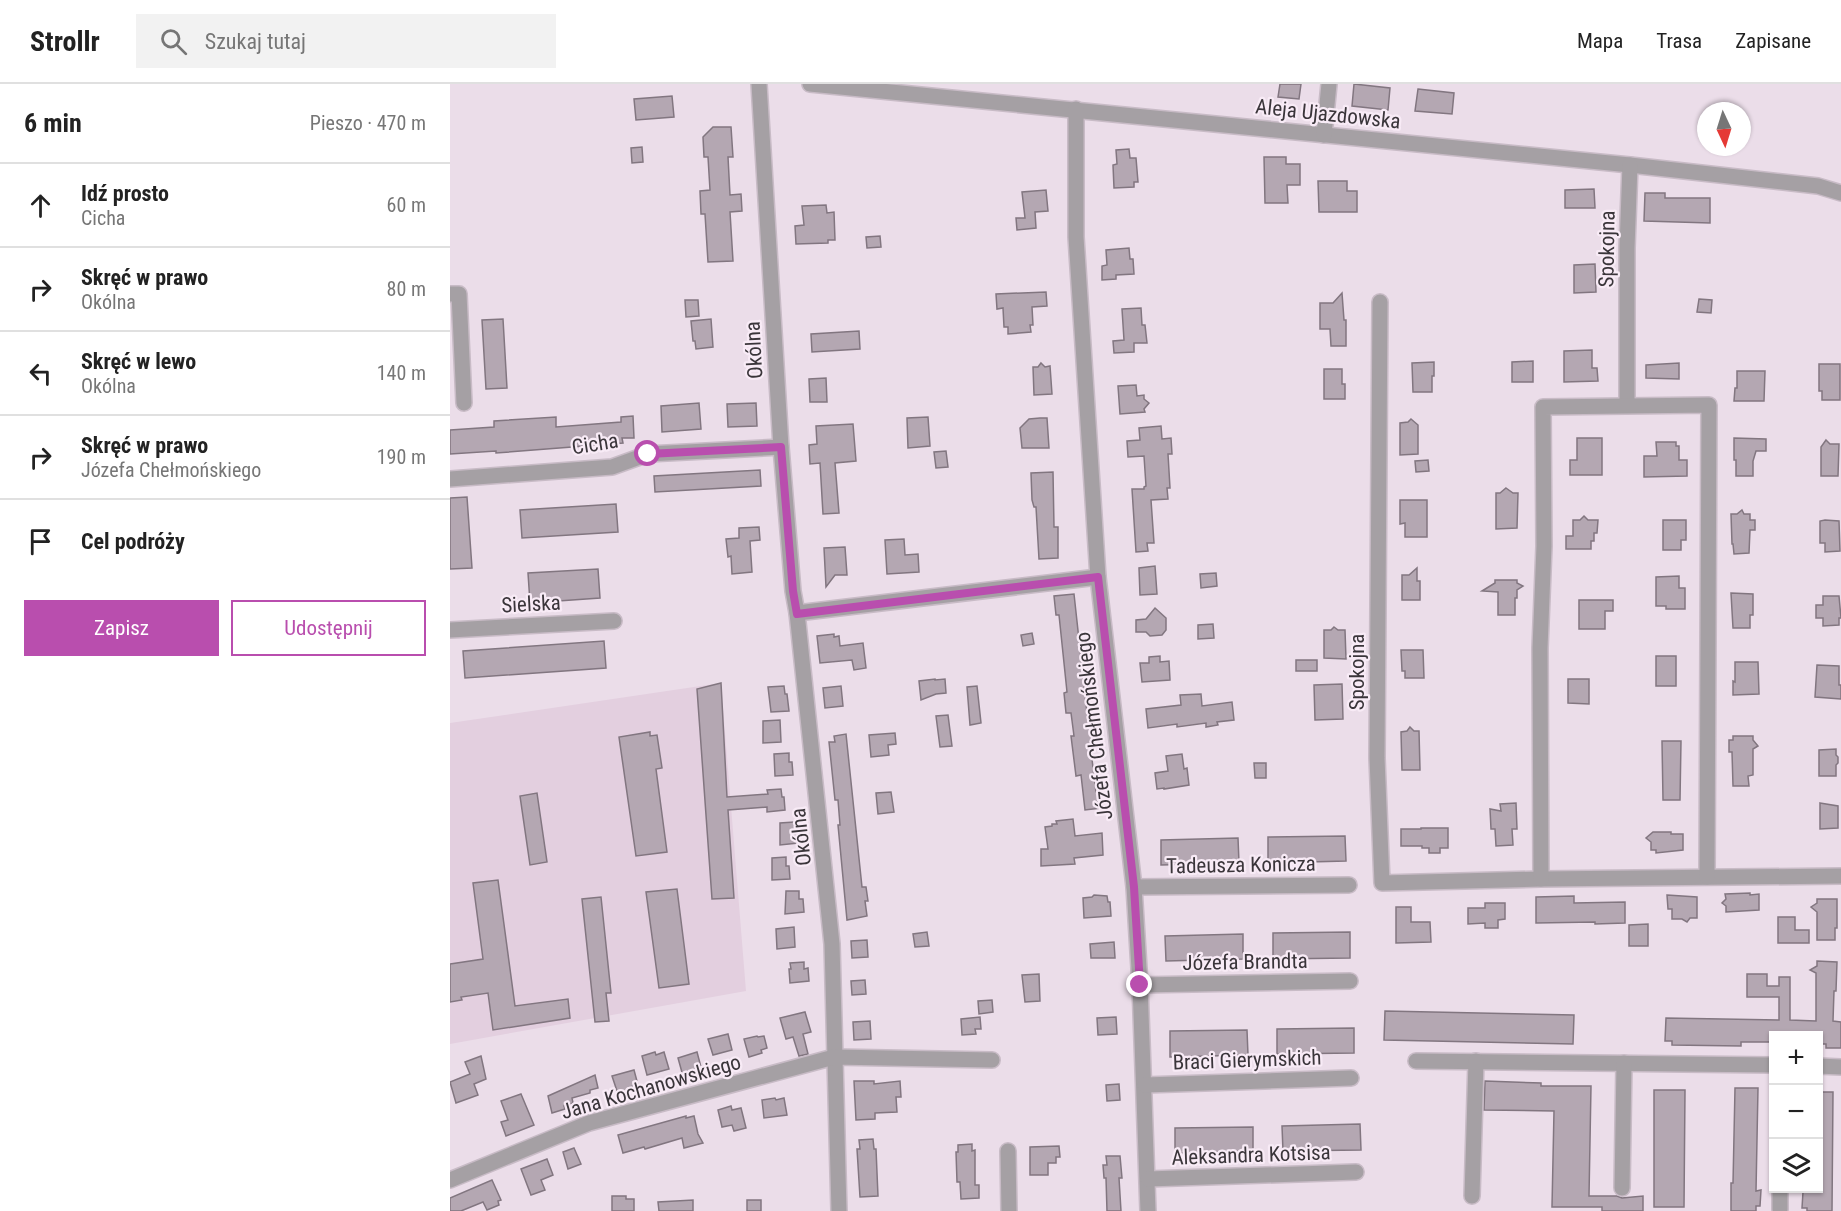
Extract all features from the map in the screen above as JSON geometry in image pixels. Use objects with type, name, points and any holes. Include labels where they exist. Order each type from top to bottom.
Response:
[{"type":"street","name":"Okólna","points":[[759,84],[781,447],[793,591],[832,944],[839,1211]]},
{"type":"street","name":"Aleja Ujazdowska","points":[[810,84],[1630,165],[1818,186],[1841,193]]},
{"type":"street","points":[[1324,135],[1329,84]]},
{"type":"street","name":"Józefa Chełmońskiego","points":[[1076,109],[1076,237],[1098,577],[1134,887],[1148,1211]]},
{"type":"street","name":"Spokojna","points":[[1627,405],[1627,249],[1630,165]]},
{"type":"street","points":[[450,294],[459,294],[464,403]]},
{"type":"street","name":"Spokojna","points":[[1380,302],[1377,758],[1382,883],[1841,876]]},
{"type":"street","points":[[1541,879],[1540,648],[1544,546],[1543,407],[1627,405],[1708,405],[1707,877]]},
{"type":"street","name":"Cicha","points":[[450,479],[612,466],[648,454],[781,447]]},
{"type":"street","points":[[797,614],[1098,577]]},
{"type":"street","name":"Sielska","points":[[450,630],[614,621]]},
{"type":"street","name":"Tadeusza Konicza","points":[[1134,887],[1349,885]]},
{"type":"street","name":"Józefa Brandta","points":[[1140,985],[1350,981]]},
{"type":"street","points":[[834,1057],[992,1060]]},
{"type":"street","name":"Jana Kochanowskiego","points":[[450,1180],[589,1123],[834,1057]]},
{"type":"street","points":[[1416,1061],[1769,1065]]},
{"type":"street","points":[[1472,1196],[1476,1061]]},
{"type":"street","points":[[1622,1188],[1624,1063]]},
{"type":"street","points":[[1823,1066],[1841,1067]]},
{"type":"street","name":"Braci Gierymskich","points":[[1144,1085],[1351,1078]]},
{"type":"street","points":[[1008,1151],[1010,1211]]},
{"type":"street","name":"Aleksandra Kotsisa","points":[[1148,1179],[1356,1172]]},
{"type":"street","points":[[1780,1193],[1780,1209]]},
{"type":"shaded area","points":[[721,683],[746,991],[450,1044],[450,723]]},
{"type":"building","points":[[1280,84],[1301,84],[1299,99],[1278,97]]},
{"type":"building","points":[[1354,84],[1390,88],[1388,110],[1352,106]]},
{"type":"building","points":[[1418,89],[1454,93],[1452,114],[1415,111]]},
{"type":"building","points":[[672,96],[674,117],[636,120],[634,99]]},
{"type":"building","points":[[713,127],[731,127],[733,157],[728,157],[730,195],[741,194],[742,211],[730,212],[733,261],[708,262],[705,214],[701,214],[700,191],[710,190],[708,157],[704,157],[703,137]]},
{"type":"building","points":[[642,147],[643,162],[632,163],[631,148]]},
{"type":"building","points":[[1129,149],[1130,158],[1136,158],[1138,182],[1134,182],[1134,187],[1114,188],[1113,165],[1117,164],[1116,150]]},
{"type":"building","points":[[1264,157],[1286,157],[1286,164],[1300,164],[1300,185],[1287,185],[1288,203],[1265,203]]},
{"type":"building","points":[[1318,181],[1347,181],[1347,191],[1357,191],[1357,212],[1319,212]]},
{"type":"building","points":[[1594,189],[1595,208],[1565,208],[1565,190]]},
{"type":"building","points":[[1046,190],[1048,211],[1035,212],[1036,228],[1017,230],[1016,218],[1025,218],[1022,192]]},
{"type":"building","points":[[1645,193],[1665,193],[1665,198],[1710,198],[1710,223],[1644,221]]},
{"type":"building","points":[[826,205],[827,213],[834,212],[835,240],[828,240],[828,243],[796,244],[795,226],[804,225],[802,206]]},
{"type":"building","points":[[880,236],[881,247],[867,248],[866,237]]},
{"type":"building","points":[[1129,248],[1130,259],[1133,259],[1134,274],[1116,275],[1116,279],[1102,280],[1102,266],[1107,265],[1106,250]]},
{"type":"building","points":[[1595,264],[1596,292],[1574,293],[1574,265]]},
{"type":"building","points":[[1046,292],[1047,306],[1032,307],[1031,332],[1008,334],[1008,327],[1004,327],[1003,308],[997,309],[996,294]]},
{"type":"building","points":[[1342,293],[1344,320],[1346,320],[1346,346],[1331,346],[1330,329],[1320,329],[1320,303],[1333,303]]},
{"type":"building","points":[[1699,299],[1712,300],[1711,313],[1697,312]]},
{"type":"building","points":[[685,300],[698,300],[699,316],[686,317]]},
{"type":"building","points":[[1141,308],[1142,325],[1145,325],[1147,343],[1134,343],[1134,352],[1114,353],[1113,341],[1124,340],[1122,309]]},
{"type":"building","points":[[503,319],[507,388],[486,389],[482,320]]},
{"type":"building","points":[[711,319],[713,347],[696,349],[691,321]]},
{"type":"building","points":[[859,331],[860,349],[812,352],[811,334]]},
{"type":"building","points":[[1592,350],[1592,368],[1597,368],[1598,381],[1564,382],[1564,351]]},
{"type":"building","points":[[1533,361],[1533,382],[1512,382],[1512,362]]},
{"type":"building","points":[[1434,362],[1432,392],[1413,392],[1412,363]]},
{"type":"building","points":[[1041,363],[1045,367],[1050,366],[1052,394],[1034,395],[1033,367],[1038,367]]},
{"type":"building","points":[[1679,363],[1679,379],[1646,378],[1646,365]]},
{"type":"building","points":[[1819,364],[1840,364],[1840,400],[1822,400],[1822,391],[1819,391]]},
{"type":"building","points":[[1324,369],[1342,369],[1345,399],[1324,399]]},
{"type":"building","points":[[1737,371],[1765,371],[1764,401],[1734,401]]},
{"type":"building","points":[[826,378],[827,402],[810,402],[809,379]]},
{"type":"building","points":[[1136,385],[1137,396],[1144,395],[1144,399],[1149,403],[1144,409],[1145,412],[1120,414],[1118,386]]},
{"type":"building","points":[[699,403],[701,429],[662,432],[661,406]]},
{"type":"building","points":[[756,403],[757,426],[728,427],[727,404]]},
{"type":"building","points":[[633,416],[634,438],[622,438],[623,443],[496,453],[496,451],[450,454],[450,430],[494,427],[494,421],[556,417],[556,427],[621,422],[621,417]]},
{"type":"building","points":[[928,417],[930,446],[908,448],[907,418]]},
{"type":"building","points":[[1047,418],[1049,448],[1022,448],[1020,428],[1029,419]]},
{"type":"building","points":[[1411,419],[1418,425],[1418,454],[1400,455],[1400,423]]},
{"type":"building","points":[[853,424],[856,461],[835,463],[839,513],[823,514],[820,463],[810,464],[809,445],[817,444],[816,426]]},
{"type":"building","points":[[1161,426],[1162,439],[1171,438],[1172,454],[1168,454],[1170,488],[1167,488],[1168,499],[1151,500],[1154,543],[1147,543],[1148,551],[1136,552],[1132,489],[1144,489],[1146,486],[1144,456],[1128,457],[1127,441],[1140,440],[1139,428]]},
{"type":"building","points":[[1577,438],[1602,438],[1602,475],[1570,475],[1570,460],[1577,460]]},
{"type":"building","points":[[1734,438],[1766,439],[1766,451],[1756,451],[1753,476],[1736,476]]},
{"type":"building","points":[[1826,440],[1830,444],[1839,444],[1838,476],[1821,476],[1821,447]]},
{"type":"building","points":[[1656,442],[1676,442],[1676,446],[1679,446],[1679,460],[1687,460],[1687,476],[1644,477],[1644,456],[1657,456]]},
{"type":"building","points":[[946,451],[948,467],[936,468],[934,452]]},
{"type":"building","points":[[1428,460],[1429,471],[1416,472],[1415,461]]},
{"type":"building","points":[[760,470],[761,486],[655,492],[654,476]]},
{"type":"building","points":[[1053,472],[1054,527],[1058,527],[1058,558],[1039,559],[1036,507],[1032,500],[1031,473]]},
{"type":"building","points":[[1506,488],[1513,493],[1518,493],[1517,528],[1496,529],[1496,493]]},
{"type":"building","points":[[467,497],[472,568],[450,569],[450,498]]},
{"type":"building","points":[[1400,500],[1427,500],[1427,537],[1405,537],[1405,523],[1400,524]]},
{"type":"building","points":[[616,504],[618,532],[522,538],[520,510]]},
{"type":"building","points":[[1742,510],[1744,514],[1750,514],[1750,520],[1755,520],[1755,530],[1750,530],[1749,553],[1734,554],[1731,514],[1737,514]]},
{"type":"building","points":[[1584,516],[1588,520],[1598,520],[1597,533],[1594,533],[1594,541],[1591,541],[1591,549],[1566,549],[1566,536],[1573,536],[1573,520],[1580,520]]},
{"type":"building","points":[[1663,520],[1686,520],[1686,540],[1681,540],[1681,550],[1663,550]]},
{"type":"building","points":[[1820,521],[1839,521],[1840,551],[1825,552],[1825,543],[1820,543]]},
{"type":"building","points":[[759,527],[760,540],[750,541],[752,572],[732,574],[731,556],[728,557],[726,539],[739,538],[739,528]]},
{"type":"building","points":[[904,539],[905,555],[918,554],[919,572],[887,574],[885,540]]},
{"type":"building","points":[[845,547],[847,575],[835,575],[826,587],[824,548]]},
{"type":"building","points":[[1155,566],[1157,594],[1140,595],[1139,568]]},
{"type":"building","points":[[1417,568],[1420,600],[1402,600],[1402,575],[1409,575]]},
{"type":"building","points":[[598,569],[600,598],[530,603],[528,573]]},
{"type":"building","points":[[1216,573],[1217,586],[1201,588],[1200,574]]},
{"type":"building","points":[[1679,576],[1679,588],[1685,588],[1685,609],[1666,609],[1666,606],[1656,606],[1656,577]]},
{"type":"building","points":[[1495,580],[1517,580],[1517,583],[1523,586],[1517,590],[1515,615],[1498,615],[1498,592],[1482,591],[1495,583]]},
{"type":"building","points":[[1731,593],[1753,594],[1753,615],[1750,615],[1750,628],[1733,628]]},
{"type":"building","points":[[1074,594],[1088,722],[1092,722],[1094,733],[1092,733],[1093,743],[1090,743],[1096,792],[1099,791],[1101,808],[1085,810],[1081,775],[1076,776],[1071,736],[1074,736],[1071,713],[1066,713],[1064,693],[1067,692],[1059,615],[1056,615],[1054,596]]},
{"type":"building","points":[[1823,596],[1839,596],[1841,618],[1839,618],[1839,625],[1823,626],[1823,618],[1816,618],[1816,605],[1823,605]]},
{"type":"building","points":[[1579,600],[1613,600],[1613,611],[1605,611],[1605,629],[1579,629]]},
{"type":"building","points":[[1155,608],[1166,618],[1166,630],[1162,635],[1150,636],[1146,632],[1136,632],[1136,620],[1146,619]]},
{"type":"building","points":[[1213,624],[1214,638],[1198,639],[1198,625]]},
{"type":"building","points":[[1334,627],[1338,630],[1345,630],[1346,659],[1324,658],[1324,630],[1331,630]]},
{"type":"building","points":[[1032,633],[1034,644],[1023,646],[1021,635]]},
{"type":"building","points":[[834,634],[834,637],[839,636],[840,646],[863,643],[866,668],[854,670],[852,660],[820,663],[817,636]]},
{"type":"building","points":[[604,641],[606,668],[465,678],[463,651]]},
{"type":"building","points":[[1401,650],[1423,650],[1424,678],[1405,678],[1405,671],[1402,671]]},
{"type":"building","points":[[1160,656],[1160,662],[1169,661],[1170,680],[1142,682],[1140,663],[1149,663],[1149,657]]},
{"type":"building","points":[[1656,656],[1676,656],[1676,686],[1656,686]]},
{"type":"building","points":[[1296,660],[1317,660],[1317,671],[1296,671]]},
{"type":"building","points":[[1735,662],[1758,662],[1759,694],[1733,695]]},
{"type":"building","points":[[1817,665],[1839,666],[1841,699],[1815,697]]},
{"type":"building","points":[[945,679],[946,693],[921,700],[919,681]]},
{"type":"building","points":[[1568,679],[1589,679],[1589,704],[1568,703]]},
{"type":"building","points":[[721,683],[727,797],[768,794],[767,790],[781,789],[785,810],[767,812],[767,807],[728,810],[734,898],[712,899],[697,689]]},
{"type":"building","points":[[1342,684],[1343,719],[1315,720],[1314,685]]},
{"type":"building","points":[[784,686],[789,711],[771,712],[768,687]]},
{"type":"building","points":[[841,686],[843,706],[825,708],[823,688]]},
{"type":"building","points":[[977,686],[981,723],[970,725],[967,687]]},
{"type":"building","points":[[1201,694],[1202,706],[1232,702],[1234,720],[1217,722],[1218,725],[1206,727],[1206,723],[1148,728],[1146,709],[1181,705],[1180,695]]},
{"type":"building","points":[[948,715],[952,746],[940,747],[936,716]]},
{"type":"building","points":[[780,720],[781,742],[763,743],[763,721]]},
{"type":"building","points":[[1410,727],[1414,731],[1419,731],[1420,770],[1402,770],[1401,732],[1407,731]]},
{"type":"building","points":[[650,732],[650,736],[657,735],[662,768],[656,769],[667,852],[636,856],[619,737]]},
{"type":"building","points":[[895,733],[896,744],[888,745],[889,755],[871,757],[869,735]]},
{"type":"building","points":[[846,734],[862,887],[866,887],[868,901],[865,901],[867,916],[847,920],[838,825],[840,825],[838,800],[835,800],[829,742],[835,742],[834,736]]},
{"type":"building","points":[[1733,736],[1753,736],[1758,746],[1753,749],[1753,775],[1748,776],[1749,786],[1733,786],[1732,752],[1729,752],[1729,740],[1733,740]]},
{"type":"building","points":[[1662,741],[1681,741],[1680,800],[1663,800]]},
{"type":"building","points":[[1836,749],[1838,763],[1836,776],[1819,776],[1819,750]]},
{"type":"building","points":[[789,753],[793,775],[775,776],[774,754]]},
{"type":"building","points":[[1182,754],[1189,785],[1157,789],[1155,773],[1168,771],[1166,756]]},
{"type":"building","points":[[1254,763],[1266,763],[1266,778],[1255,778]]},
{"type":"building","points":[[891,792],[894,812],[878,814],[876,793]]},
{"type":"building","points":[[537,793],[547,862],[530,865],[520,796]]},
{"type":"building","points":[[1516,803],[1517,829],[1512,829],[1513,845],[1496,846],[1495,829],[1491,829],[1490,809],[1501,811],[1500,804]]},
{"type":"building","points":[[1820,803],[1838,806],[1838,828],[1820,829]]},
{"type":"building","points":[[1073,819],[1075,836],[1102,833],[1103,855],[1074,858],[1075,864],[1041,866],[1041,849],[1048,849],[1045,827],[1057,824],[1056,821]]},
{"type":"building","points":[[794,822],[798,843],[780,845],[780,823]]},
{"type":"building","points":[[1448,828],[1448,848],[1440,848],[1440,853],[1429,853],[1429,848],[1422,848],[1422,846],[1401,846],[1401,829]]},
{"type":"building","points":[[1653,832],[1683,834],[1683,850],[1656,853],[1656,850],[1651,850],[1651,842],[1646,838]]},
{"type":"building","points":[[1345,836],[1346,861],[1268,863],[1268,837]]},
{"type":"building","points":[[1238,838],[1239,863],[1161,865],[1161,840]]},
{"type":"building","points":[[786,857],[790,879],[772,880],[772,858]]},
{"type":"building","points":[[498,880],[515,1006],[568,999],[570,1018],[493,1030],[488,993],[461,997],[462,1000],[450,1002],[450,964],[483,959],[473,883]]},
{"type":"building","points":[[677,889],[689,984],[659,988],[646,892]]},
{"type":"building","points":[[786,891],[799,891],[799,899],[803,899],[804,912],[785,914]]},
{"type":"building","points":[[1750,893],[1750,895],[1759,894],[1759,910],[1726,912],[1726,906],[1722,903],[1726,899],[1725,894]]},
{"type":"building","points":[[1094,895],[1107,896],[1111,916],[1084,918],[1083,898]]},
{"type":"building","points":[[1667,895],[1697,897],[1697,918],[1690,918],[1687,922],[1682,919],[1672,919],[1672,909],[1668,909]]},
{"type":"building","points":[[1574,896],[1574,903],[1625,902],[1625,923],[1536,923],[1536,897]]},
{"type":"building","points":[[601,897],[611,993],[606,993],[609,1021],[595,1022],[582,899]]},
{"type":"building","points":[[1817,899],[1837,899],[1835,940],[1817,940],[1817,912],[1811,907],[1817,903]]},
{"type":"building","points":[[1485,903],[1505,903],[1505,919],[1498,920],[1498,928],[1485,928],[1485,923],[1468,924],[1468,908],[1485,908]]},
{"type":"building","points":[[1396,907],[1411,907],[1411,922],[1430,922],[1431,942],[1396,943]]},
{"type":"building","points":[[1778,917],[1795,917],[1795,930],[1809,930],[1809,943],[1778,943]]},
{"type":"building","points":[[1648,924],[1648,946],[1629,946],[1629,925]]},
{"type":"building","points":[[794,927],[795,947],[777,949],[776,929]]},
{"type":"building","points":[[927,932],[929,946],[915,947],[913,934]]},
{"type":"building","points":[[1350,932],[1350,958],[1273,959],[1273,933]]},
{"type":"building","points":[[1243,934],[1243,959],[1166,961],[1165,936]]},
{"type":"building","points":[[867,940],[868,957],[852,958],[851,941]]},
{"type":"building","points":[[1114,942],[1115,958],[1091,958],[1090,944]]},
{"type":"building","points":[[1817,961],[1837,962],[1833,1021],[1841,1022],[1841,1048],[1826,1048],[1826,1044],[1823,1044],[1823,1031],[1769,1031],[1769,1042],[1741,1042],[1741,1046],[1672,1045],[1672,1041],[1665,1041],[1666,1018],[1779,1020],[1779,997],[1747,997],[1747,974],[1767,974],[1767,986],[1779,986],[1779,977],[1790,977],[1790,1020],[1816,1021],[1816,973],[1810,970],[1817,966]]},
{"type":"building","points":[[804,962],[804,969],[808,968],[809,981],[790,983],[790,963]]},
{"type":"building","points":[[1039,974],[1040,1001],[1025,1002],[1022,975]]},
{"type":"building","points":[[865,980],[866,994],[852,995],[851,981]]},
{"type":"building","points":[[992,1000],[993,1012],[979,1014],[978,1001]]},
{"type":"building","points":[[1385,1011],[1574,1015],[1573,1044],[1384,1040]]},
{"type":"building","points":[[805,1012],[811,1032],[803,1034],[808,1054],[799,1056],[793,1037],[786,1039],[780,1018]]},
{"type":"building","points":[[980,1017],[981,1029],[975,1029],[976,1034],[962,1035],[961,1019]]},
{"type":"building","points":[[1116,1017],[1117,1034],[1098,1035],[1097,1018]]},
{"type":"building","points":[[870,1021],[871,1039],[854,1040],[853,1022]]},
{"type":"building","points":[[1354,1028],[1354,1053],[1277,1054],[1277,1029]]},
{"type":"building","points":[[1247,1030],[1248,1055],[1170,1057],[1170,1031]]},
{"type":"building","points":[[728,1034],[732,1050],[713,1055],[708,1039]]},
{"type":"building","points":[[764,1036],[767,1048],[761,1050],[762,1053],[749,1057],[744,1039]]},
{"type":"building","points":[[655,1052],[656,1055],[664,1052],[669,1069],[647,1075],[642,1056]]},
{"type":"building","points":[[697,1052],[701,1067],[695,1069],[696,1072],[683,1076],[678,1058]]},
{"type":"building","points":[[481,1056],[486,1079],[474,1084],[478,1095],[456,1103],[450,1082],[470,1074],[465,1062]]},
{"type":"building","points":[[634,1070],[638,1085],[629,1087],[630,1091],[618,1094],[612,1076]]},
{"type":"building","points":[[595,1075],[598,1088],[572,1098],[573,1103],[564,1106],[565,1109],[552,1113],[548,1096]]},
{"type":"building","points":[[854,1081],[874,1081],[874,1084],[900,1081],[901,1097],[896,1097],[897,1112],[875,1113],[875,1119],[856,1120]]},
{"type":"building","points":[[1485,1081],[1541,1083],[1541,1086],[1591,1086],[1589,1196],[1622,1198],[1643,1196],[1643,1211],[1602,1211],[1602,1207],[1552,1207],[1554,1111],[1484,1110]]},
{"type":"building","points":[[1119,1084],[1120,1100],[1107,1101],[1106,1085]]},
{"type":"building","points":[[1735,1088],[1758,1088],[1756,1191],[1761,1190],[1760,1206],[1756,1206],[1756,1211],[1731,1211]]},
{"type":"building","points":[[1654,1090],[1685,1090],[1684,1207],[1654,1207]]},
{"type":"building","points":[[1823,1092],[1833,1092],[1832,1211],[1807,1211],[1807,1208],[1802,1208],[1803,1193],[1823,1193]]},
{"type":"building","points":[[521,1094],[534,1125],[506,1136],[501,1122],[508,1120],[501,1101]]},
{"type":"building","points":[[775,1098],[776,1100],[784,1098],[787,1115],[764,1118],[762,1100]]},
{"type":"building","points":[[731,1106],[732,1110],[741,1108],[746,1128],[734,1131],[732,1125],[722,1127],[718,1110]]},
{"type":"building","points":[[686,1116],[686,1118],[694,1116],[698,1134],[703,1143],[684,1148],[682,1138],[623,1153],[618,1135]]},
{"type":"building","points":[[1360,1124],[1361,1150],[1283,1151],[1282,1126]]},
{"type":"building","points":[[1253,1127],[1253,1151],[1175,1153],[1175,1128]]},
{"type":"building","points":[[873,1139],[874,1149],[876,1149],[878,1196],[860,1197],[857,1149],[860,1149],[859,1140]]},
{"type":"building","points":[[972,1144],[972,1151],[975,1150],[975,1185],[979,1185],[979,1198],[961,1199],[960,1182],[957,1182],[956,1152],[958,1152],[958,1145]]},
{"type":"building","points":[[1059,1146],[1060,1157],[1056,1157],[1056,1163],[1048,1163],[1048,1175],[1030,1175],[1030,1147]]},
{"type":"building","points":[[574,1148],[581,1164],[568,1169],[563,1152]]},
{"type":"building","points":[[1106,1156],[1120,1156],[1121,1211],[1107,1211],[1106,1178],[1104,1178],[1103,1165],[1107,1165]]},
{"type":"building","points":[[547,1159],[553,1175],[541,1180],[545,1190],[531,1195],[521,1169]]},
{"type":"building","points":[[492,1180],[501,1200],[498,1201],[499,1205],[487,1210],[483,1202],[461,1211],[450,1211],[450,1198]]},
{"type":"building","points":[[612,1196],[626,1196],[626,1199],[634,1199],[634,1211],[612,1211]]},
{"type":"building","points":[[693,1200],[693,1211],[659,1211],[658,1202]]},
{"type":"building","points":[[747,1200],[761,1200],[761,1211],[747,1211]]},
{"type":"route","points":[[648,454],[781,447],[797,614],[1098,577],[1134,887],[1140,985]]}]
